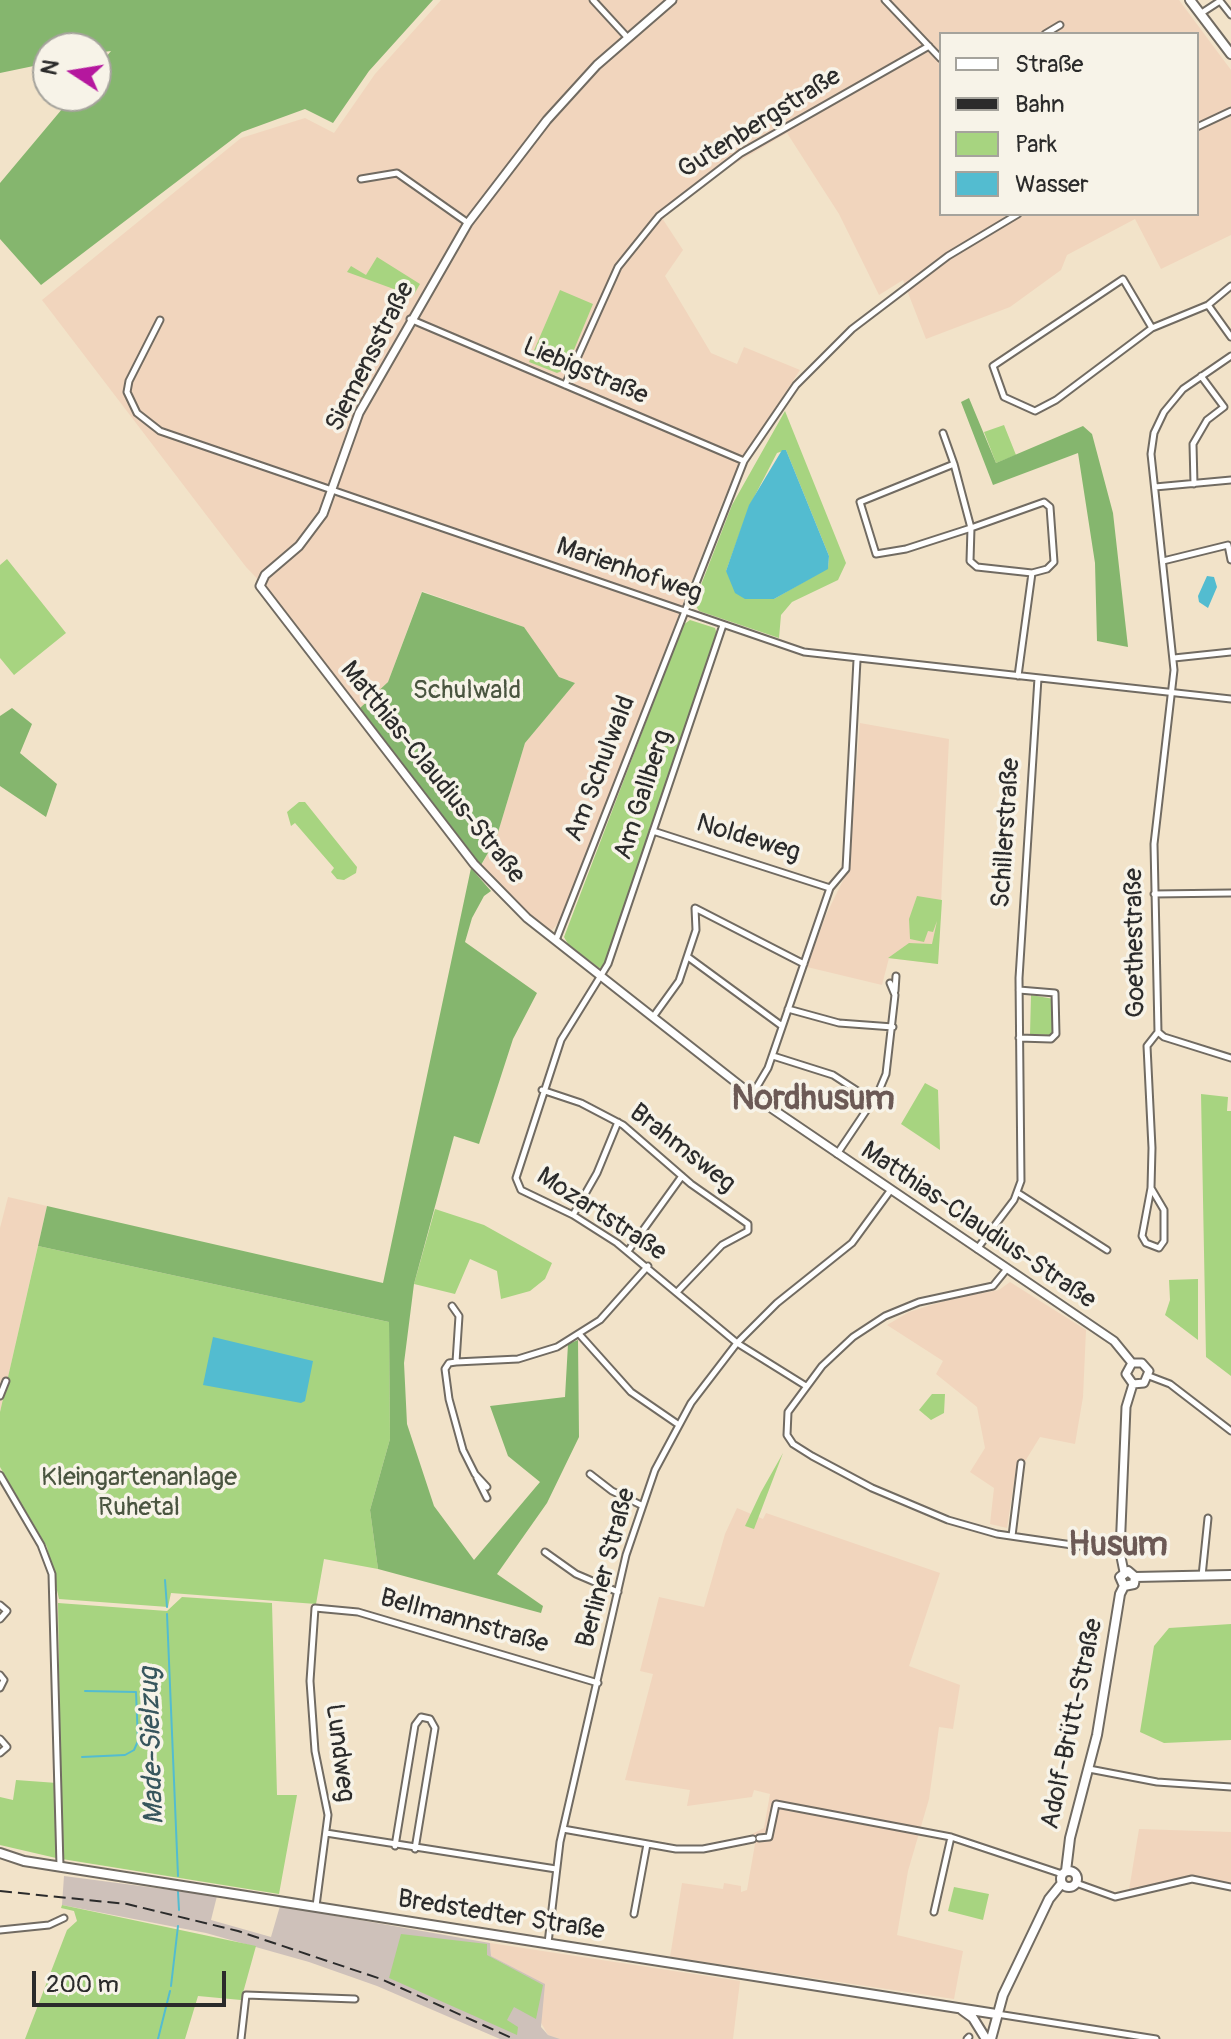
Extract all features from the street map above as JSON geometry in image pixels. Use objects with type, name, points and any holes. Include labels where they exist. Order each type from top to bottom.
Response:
[{"type":"main road","points":[[1190,0],[1231,54]]},
{"type":"main road","points":[[1124,1572],[1131,1572],[1135,1577],[1231,1575]]},
{"type":"main road","name":"Adolf-Brütt-Straße","points":[[988,2039],[996,2014],[1049,1899],[1064,1876],[1070,1838],[1089,1769],[1124,1586],[1120,1580],[1124,1572]]},
{"type":"main road","name":"Adolf-Brütt-Straße","points":[[1124,1586],[1134,1584],[1135,1577]]},
{"type":"main road","name":"Bredstedter Straße","points":[[0,1853],[60,1866],[548,1945],[996,2014]]},
{"type":"main road","name":"Adolf-Brütt-Straße","points":[[1064,1876],[1074,1872],[1076,1883]]},
{"type":"main road","points":[[1064,1876],[1069,1887],[1076,1883]]},
{"type":"main road","points":[[957,2008],[973,2018],[988,2039]]},
{"type":"street","points":[[593,0],[627,37]]},
{"type":"street","name":"Siemensstraße","points":[[260,586],[265,575],[299,546],[323,514],[359,413],[410,319],[468,223],[547,120],[627,37],[672,0]]},
{"type":"street","points":[[885,0],[939,57]]},
{"type":"street","points":[[1200,14],[1220,1],[1231,15]]},
{"type":"street","points":[[1048,32],[1060,25]]},
{"type":"street","name":"Gutenbergstraße","points":[[565,385],[618,267],[659,216],[741,153],[929,46]]},
{"type":"street","points":[[1199,126],[1231,111]]},
{"type":"street","points":[[361,179],[397,173],[468,223]]},
{"type":"street","name":"Am Schulwald","points":[[555,941],[744,461],[796,385],[861,321],[948,256],[1015,216]]},
{"type":"street","points":[[1152,328],[1123,279],[993,366],[1004,397],[1035,411],[1056,400],[1152,328],[1208,305],[1231,286]]},
{"type":"street","points":[[1208,305],[1231,337]]},
{"type":"street","name":"Liebigstraße","points":[[410,319],[744,461]]},
{"type":"street","name":"Marienhofweg","points":[[160,320],[129,381],[127,392],[137,413],[160,431],[804,652],[1231,699]]},
{"type":"street","name":"Goethestraße","points":[[1151,1188],[1164,1210],[1164,1241],[1159,1248],[1142,1237],[1151,1188],[1152,1132],[1147,1046],[1158,1032],[1154,894],[1157,801],[1173,692],[1174,658],[1151,454],[1154,433],[1174,401],[1201,376],[1231,356]]},
{"type":"street","points":[[1194,484],[1193,444],[1207,420],[1224,407],[1201,376]]},
{"type":"street","points":[[943,433],[954,464],[971,528],[970,561],[977,567],[1032,573],[1047,569],[1054,562],[1050,507],[1044,502],[971,528],[906,549],[876,554],[860,502],[954,464]]},
{"type":"street","points":[[1155,487],[1231,480]]},
{"type":"street","points":[[1163,561],[1230,544],[1231,560]]},
{"type":"street","points":[[1018,676],[1032,573]]},
{"type":"street","name":"Matthias-Claudius-Straße","points":[[260,586],[474,864],[510,903],[752,1095],[836,1155],[1114,1341],[1132,1363],[1142,1363],[1149,1376],[1170,1384],[1231,1431]]},
{"type":"street","name":"Am Gallberg","points":[[601,976],[612,953],[723,625]]},
{"type":"street","points":[[1174,658],[1231,652]]},
{"type":"street","points":[[752,1095],[764,1078],[773,1056],[830,888],[843,875],[848,861],[857,660]]},
{"type":"street","name":"Schillerstraße","points":[[1018,1193],[1021,1174],[1019,990],[1038,678]]},
{"type":"street","name":"Noldeweg","points":[[653,831],[830,888]]},
{"type":"street","points":[[1154,894],[1231,893]]},
{"type":"street","points":[[653,1018],[679,981],[696,930],[695,908],[804,964]]},
{"type":"street","points":[[688,957],[782,1026]]},
{"type":"street","name":"Mozartstraße","points":[[601,976],[567,1027],[542,1090],[518,1165],[517,1182],[525,1193],[573,1215],[628,1251],[737,1343],[806,1386]]},
{"type":"street","points":[[836,1155],[873,1101],[886,1074],[896,976]]},
{"type":"street","points":[[890,983],[895,995]]},
{"type":"street","points":[[1019,990],[1055,993],[1056,1035],[1051,1039],[1019,1038]]},
{"type":"street","points":[[788,1009],[839,1023],[893,1027]]},
{"type":"street","points":[[1158,1032],[1164,1037],[1231,1058]]},
{"type":"street","points":[[773,1056],[833,1075],[873,1101]]},
{"type":"street","name":"Brahmsweg","points":[[542,1090],[581,1103],[618,1122],[749,1228],[746,1233],[722,1245],[677,1292]]},
{"type":"street","points":[[573,1215],[597,1173],[618,1122]]},
{"type":"street","points":[[628,1251],[682,1176]]},
{"type":"street","name":"Berliner Straße","points":[[548,1945],[563,1829],[641,1505],[679,1425],[737,1343],[777,1303],[852,1243],[890,1191]]},
{"type":"street","points":[[977,1250],[1018,1193],[1107,1250]]},
{"type":"street","points":[[487,1498],[458,1437],[445,1369],[449,1363],[518,1359],[550,1350],[580,1335],[612,1309],[648,1266]]},
{"type":"street","points":[[1006,1270],[993,1286],[932,1297],[877,1321],[841,1347],[806,1386],[785,1421],[785,1430],[793,1444],[909,1504],[948,1520],[1012,1536],[1120,1552]]},
{"type":"street","points":[[452,1306],[459,1316],[456,1362]]},
{"type":"street","points":[[580,1335],[621,1384],[679,1425]]},
{"type":"street","points":[[1132,1363],[1126,1374],[1133,1384]]},
{"type":"street","points":[[1133,1384],[1144,1383],[1149,1376]]},
{"type":"street","points":[[0,1396],[6,1381]]},
{"type":"street","points":[[1124,1572],[1120,1552],[1126,1407],[1133,1384]]},
{"type":"street","points":[[1012,1536],[1021,1463]]},
{"type":"street","points":[[475,1474],[487,1487]]},
{"type":"street","points":[[590,1474],[612,1491],[641,1505]]},
{"type":"street","points":[[0,1475],[41,1545],[52,1574],[60,1866]]},
{"type":"street","points":[[1202,1577],[1208,1518]]},
{"type":"street","points":[[545,1552],[576,1574],[618,1592]]},
{"type":"street","points":[[0,1605],[7,1611],[0,1619]]},
{"type":"street","name":"Bellmannstraße","points":[[318,1606],[358,1612],[598,1683]]},
{"type":"street","name":"Lundweg","points":[[316,1907],[327,1804],[315,1751],[310,1681],[312,1616],[318,1606]]},
{"type":"street","points":[[0,1675],[4,1683],[0,1688]]},
{"type":"street","points":[[395,1846],[415,1725],[421,1717],[430,1719],[435,1728],[415,1849]]},
{"type":"street","points":[[0,1739],[7,1747],[0,1753]]},
{"type":"street","points":[[1089,1769],[1157,1782],[1231,1787]]},
{"type":"street","points":[[563,1829],[647,1844],[703,1849],[769,1837],[776,1804],[951,1837],[1064,1876]]},
{"type":"street","points":[[326,1833],[556,1869]]},
{"type":"street","points":[[934,1912],[951,1837]]},
{"type":"street","points":[[634,1914],[647,1844]]},
{"type":"street","points":[[1076,1883],[1115,1897],[1192,1879],[1231,1887]]},
{"type":"street","points":[[0,1930],[49,1925],[64,1918]]},
{"type":"street","points":[[241,2039],[246,1995],[355,1999]]},
{"type":"street","points":[[996,2014],[1106,2035],[1156,2039]]},
{"type":"shaded area","points":[[441,0],[1179,0],[1231,70],[1231,235],[1161,269],[1135,219],[1067,255],[1061,270],[1010,307],[926,339],[903,280],[879,295],[839,214],[787,133],[709,179],[662,218],[683,250],[665,276],[711,353],[737,364],[744,347],[800,370],[743,458],[723,501],[560,921],[551,931],[518,905],[481,866],[496,839],[525,743],[575,683],[559,677],[524,627],[422,591],[388,682],[360,708],[273,595],[246,567],[42,300],[241,138],[305,118],[334,133],[375,74]]},
{"type":"shaded area","points":[[860,723],[949,739],[938,964],[889,958],[882,985],[807,967],[826,915],[848,870]]},
{"type":"shaded area","points":[[8,1197],[47,1206],[0,1412],[0,1228]]},
{"type":"shaded area","points":[[1010,1282],[1086,1330],[1083,1397],[1075,1444],[1040,1437],[1024,1463],[1017,1462],[1007,1528],[990,1524],[994,1488],[970,1472],[985,1448],[977,1407],[936,1374],[943,1361],[887,1325],[909,1312],[954,1298],[999,1290]]},
{"type":"shaded area","points":[[737,1508],[763,1519],[766,1513],[940,1573],[909,1666],[960,1685],[953,1729],[939,1727],[929,1799],[908,1871],[897,1935],[963,1951],[954,1999],[670,1957],[682,1883],[723,1889],[724,1883],[741,1886],[741,1892],[747,1890],[755,1844],[752,1834],[764,1828],[770,1794],[754,1790],[752,1797],[687,1806],[690,1790],[625,1780],[653,1674],[640,1671],[659,1597],[704,1607],[725,1534]]},
{"type":"shaded area","points":[[1139,1829],[1231,1832],[1231,1885],[1190,1876],[1129,1890]]},
{"type":"shaded area","points":[[64,1876],[217,1896],[211,1920],[271,1937],[280,1906],[490,1943],[491,1956],[545,1984],[541,2027],[548,2035],[560,2039],[500,2039],[377,1986],[309,1962],[206,1933],[62,1905]]},
{"type":"shaded area","points":[[490,1943],[740,1981],[733,2039],[560,2039],[548,2035],[540,2021],[544,1984],[491,1956]]},
{"type":"green space","points":[[0,0],[433,0],[369,71],[333,123],[305,109],[242,132],[41,285],[0,239],[0,183],[60,112],[112,112],[112,32],[32,32],[32,66],[0,73]]},
{"type":"green space","points":[[377,257],[420,284],[413,296],[347,272],[351,266],[366,275]]},
{"type":"green space","points":[[560,290],[593,304],[566,369],[557,373],[529,362]]},
{"type":"green space","points":[[969,398],[996,463],[1083,426],[1092,434],[1113,513],[1128,647],[1097,641],[1095,563],[1078,453],[993,485],[961,402]]},
{"type":"green space","points":[[785,411],[846,563],[838,580],[792,602],[781,615],[779,638],[699,611],[694,603],[732,505]],"holes":[[[786,450],[829,556],[828,568],[774,599],[726,571],[750,505],[777,453]]]},
{"type":"green space","points":[[1004,425],[1016,455],[996,463],[984,432]]},
{"type":"green space","points":[[7,559],[66,633],[14,675],[0,658],[0,565]]},
{"type":"green space","name":"Schulwald","points":[[422,592],[524,627],[559,677],[575,683],[525,743],[496,839],[481,865],[360,708],[388,682]]},
{"type":"green space","points":[[690,620],[715,628],[718,637],[605,967],[599,968],[568,944],[564,937],[683,625]]},
{"type":"green space","points":[[12,708],[32,724],[20,753],[57,784],[46,817],[0,786],[0,716]]},
{"type":"green space","points":[[299,802],[305,802],[357,867],[356,873],[344,880],[337,879],[331,872],[334,868],[295,823],[291,826],[287,812]]},
{"type":"green space","points":[[471,868],[491,891],[484,896],[472,918],[465,942],[537,993],[513,1039],[479,1144],[454,1136],[414,1284],[404,1363],[407,1424],[434,1506],[474,1560],[540,1482],[508,1456],[490,1406],[565,1397],[568,1344],[578,1340],[579,1437],[547,1503],[497,1574],[543,1606],[541,1613],[378,1569],[370,1510],[390,1439],[389,1322],[38,1246],[47,1206],[383,1283]]},
{"type":"green space","points":[[917,896],[942,900],[938,964],[888,958],[909,943],[932,944],[937,921],[924,942],[910,939],[909,919]]},
{"type":"green space","points":[[1031,995],[1054,999],[1053,1032],[1049,1035],[1030,1034]]},
{"type":"green space","points":[[925,1083],[938,1090],[940,1150],[901,1124]]},
{"type":"green space","points":[[1201,1094],[1228,1097],[1227,1111],[1231,1111],[1231,1376],[1206,1357]]},
{"type":"green space","points":[[435,1209],[484,1225],[552,1263],[545,1279],[530,1291],[501,1299],[497,1271],[470,1259],[455,1294],[414,1284]]},
{"type":"green space","name":"Kleingartenanlage Ruhetal","points":[[38,1246],[389,1322],[390,1439],[370,1510],[378,1569],[324,1559],[316,1604],[171,1593],[168,1607],[59,1599],[47,1547],[0,1467],[0,1412]]},
{"type":"green space","points":[[1198,1279],[1198,1340],[1165,1315],[1170,1300],[1169,1280]]},
{"type":"green space","points":[[932,1394],[945,1394],[944,1413],[931,1420],[919,1410]]},
{"type":"green space","points":[[783,1453],[754,1529],[745,1526],[761,1492]]},
{"type":"green space","points":[[182,1597],[272,1603],[277,1795],[297,1795],[279,1894],[62,1859],[58,1603],[167,1611]]},
{"type":"green space","points":[[1231,1624],[1231,1740],[1164,1743],[1140,1732],[1154,1646],[1169,1628]]},
{"type":"green space","points":[[16,1780],[57,1783],[56,1858],[0,1845],[0,1797],[13,1800]]},
{"type":"green space","points":[[954,1887],[989,1894],[983,1920],[948,1911]]},
{"type":"green space","points":[[62,1905],[256,1946],[241,2000],[198,1996],[185,2039],[25,2039],[67,1930],[77,1921],[74,1911],[61,1908]]},
{"type":"green space","points":[[401,1934],[487,1944],[487,1955],[543,1985],[536,2019],[514,2007],[507,2020],[518,2027],[517,2035],[389,1978]]},
{"type":"water","points":[[782,450],[786,450],[829,556],[828,569],[774,599],[745,599],[735,593],[726,571],[749,505]]},
{"type":"water","points":[[1207,576],[1214,577],[1217,587],[1208,608],[1199,602],[1198,596]]},
{"type":"water","points":[[213,1337],[313,1361],[305,1401],[301,1403],[203,1385]]},
{"type":"waterway","points":[[165,1580],[167,1607]]},
{"type":"waterway","name":"Made-Sielzug","points":[[167,1614],[178,1876]]},
{"type":"waterway","points":[[82,1757],[125,1755],[134,1750],[138,1741],[136,1692],[85,1691]]},
{"type":"waterway","name":"Made-Sielzug","points":[[178,1892],[179,1910]]},
{"type":"waterway","name":"Made-Sielzug","points":[[171,1986],[178,1926]]},
{"type":"waterway","name":"Made-Sielzug","points":[[158,2039],[170,1991]]},
{"type":"railway","points":[[0,1891],[127,1904],[238,1931],[381,1979],[514,2039]]},
{"type":"district","name":"Nordhusum","points":[[813,1100]]},
{"type":"district","name":"Husum","points":[[1118,1546]]}]
